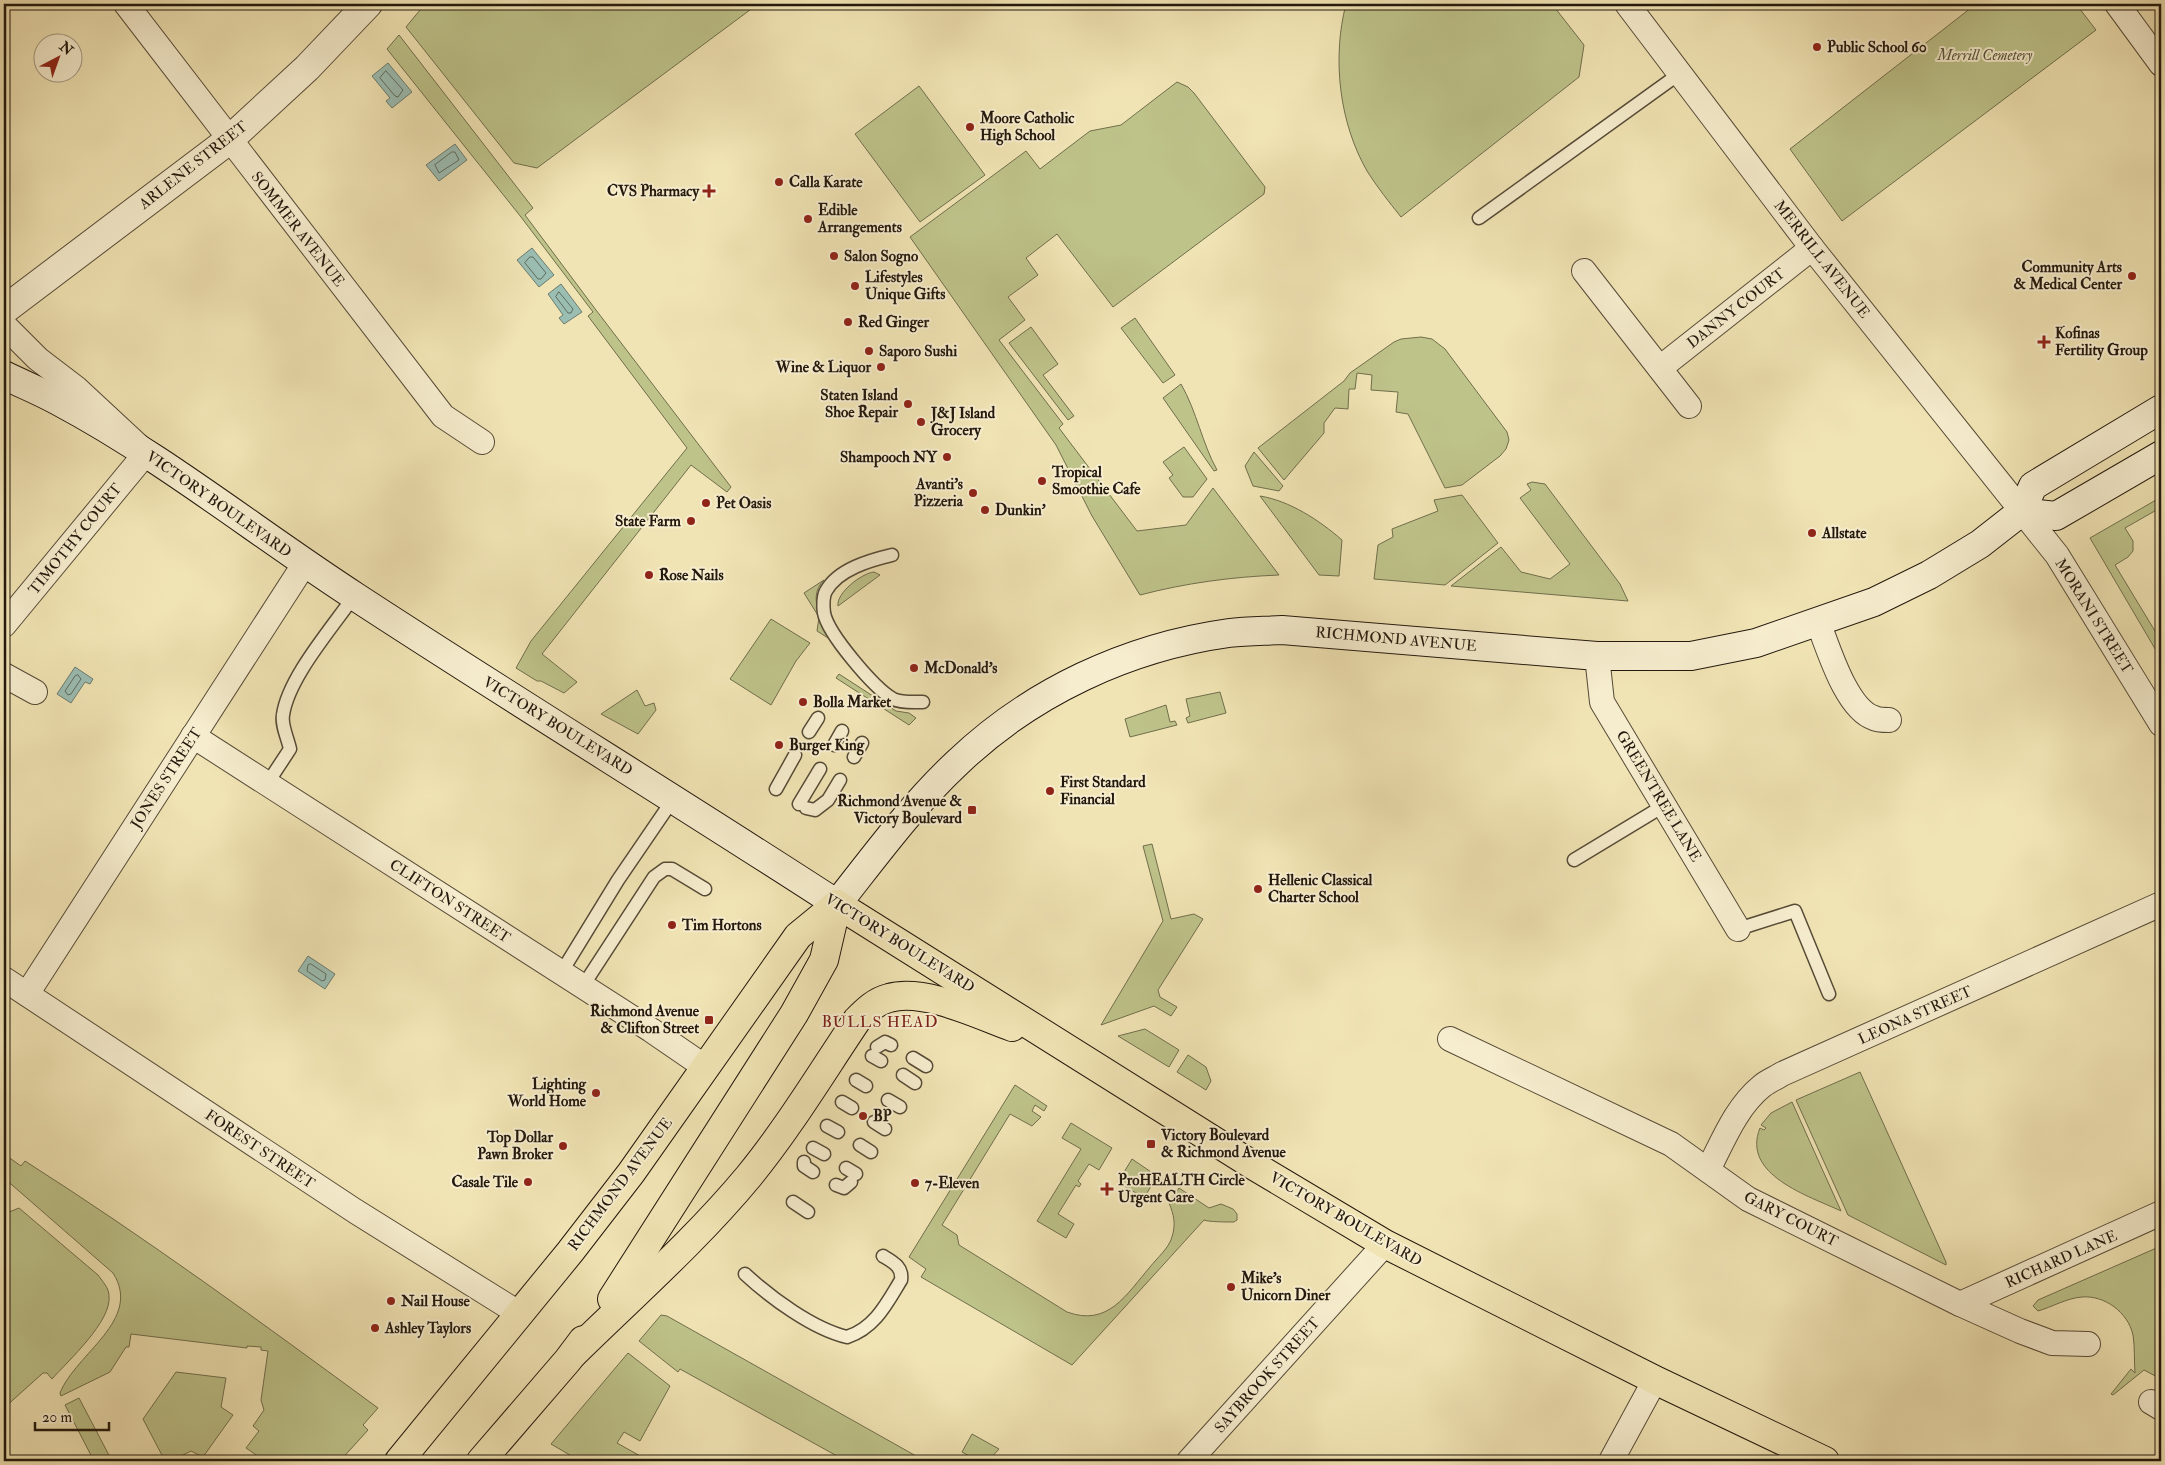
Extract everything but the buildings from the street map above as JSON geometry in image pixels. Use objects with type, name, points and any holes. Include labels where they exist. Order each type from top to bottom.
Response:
[{"type":"main road","name":"ARLENE STREET","points":[[4,310],[229,140],[307,68],[368,4]]},
{"type":"main road","name":"VICTORY BOULEVARD","points":[[4,375],[57,400],[146,453],[354,596],[566,732],[674,798],[836,904],[1251,1164],[1385,1244],[1655,1380],[1825,1461]]},
{"type":"main road","name":"RICHMOND AVENUE","points":[[399,1461],[520,1314],[631,1173],[798,936],[836,904],[920,802],[957,762],[999,727],[1042,698],[1081,676],[1129,657],[1178,643],[1221,635],[1282,630],[1597,656],[1691,656],[1756,643],[1874,602],[1928,575],[1980,544],[2021,512],[2032,486],[2161,409]]},
{"type":"main road","points":[[2021,512],[2056,516],[2161,455]]},
{"type":"main road","name":"RICHMOND AVENUE","points":[[481,1461],[573,1354],[622,1286],[794,1014],[824,960],[836,904]]},
{"type":"main road","points":[[573,1354],[692,1238],[749,1176],[797,1111],[857,1020],[870,1007],[887,998],[904,995],[940,1001],[1068,1049]]},
{"type":"street","name":"SOMMER AVENUE","points":[[126,4],[443,416],[482,442]]},
{"type":"street","name":"MERRILL AVENUE","points":[[1627,4],[1812,248],[2021,512]]},
{"type":"street","points":[[2117,4],[2161,64]]},
{"type":"street","name":"DANNY COURT","points":[[1660,368],[1812,248]]},
{"type":"street","points":[[1584,271],[1690,406]]},
{"type":"street","points":[[4,325],[38,359],[76,388],[146,453]]},
{"type":"street","name":"TIMOTHY COURT","points":[[4,625],[146,453]]},
{"type":"street","name":"MORANI STREET","points":[[2021,512],[2056,555],[2161,724]]},
{"type":"street","name":"JONES STREET","points":[[27,994],[305,563]]},
{"type":"street","points":[[1818,622],[1837,669],[1859,708],[1873,718],[1889,720]]},
{"type":"street","name":"GREENTREE LANE","points":[[1597,656],[1602,702],[1738,929]]},
{"type":"street","points":[[4,675],[34,692]]},
{"type":"street","name":"CLIFTON STREET","points":[[193,736],[562,973],[704,1067]]},
{"type":"street","name":"LEONA STREET","points":[[1708,1170],[1742,1109],[1763,1085],[1782,1074],[2161,904]]},
{"type":"street","name":"FOREST STREET","points":[[4,979],[354,1211],[520,1314]]},
{"type":"street","name":"GARY COURT","points":[[1450,1040],[1671,1144],[1748,1199],[1960,1304],[2020,1331],[2052,1342],[2071,1345],[2088,1344]]},
{"type":"street","name":"RICHARD LANE","points":[[1960,1304],[2161,1213]]},
{"type":"street","name":"SAYBROOK STREET","points":[[1189,1461],[1385,1244]]},
{"type":"street","points":[[1611,1461],[1655,1380]]},
{"type":"lane","points":[[1479,218],[1679,74]]},
{"type":"lane","points":[[892,555],[863,562],[835,581],[826,590],[824,613],[829,626],[875,685],[895,700],[923,702]]},
{"type":"lane","points":[[267,784],[290,749],[282,717],[288,696],[312,656],[354,596]]},
{"type":"lane","points":[[809,732],[818,718]]},
{"type":"lane","points":[[834,745],[842,731]]},
{"type":"lane","points":[[854,756],[862,743]]},
{"type":"lane","points":[[776,789],[796,756]]},
{"type":"lane","points":[[820,769],[802,806],[815,810],[821,807],[840,780]]},
{"type":"lane","points":[[562,973],[618,880],[674,798]]},
{"type":"lane","points":[[1574,860],[1664,805]]},
{"type":"lane","points":[[582,986],[654,877],[660,871],[672,869],[705,889]]},
{"type":"lane","points":[[1738,929],[1795,911],[1829,994]]},
{"type":"lane","points":[[876,1055],[885,1042],[890,1045]]},
{"type":"lane","points":[[913,1058],[926,1066]]},
{"type":"lane","points":[[903,1075],[915,1082]]},
{"type":"lane","points":[[888,1100],[900,1107]]},
{"type":"lane","points":[[804,1162],[804,1166],[813,1172]]},
{"type":"lane","points":[[836,1185],[844,1188],[851,1175]]},
{"type":"lane","points":[[793,1202],[808,1212]]},
{"type":"lane","points":[[745,1274],[767,1295],[824,1329],[847,1337],[867,1328],[901,1280],[902,1273],[900,1269],[883,1256]]},
{"type":"green space","points":[[425,4],[758,4],[537,168],[514,163],[406,27]]},
{"type":"green space","points":[[1346,4],[1552,4],[1584,45],[1579,77],[1401,217],[1367,171],[1357,152],[1344,111],[1339,68],[1339,46]]},
{"type":"green space","name":"Merrill Cemetery","points":[[1976,4],[2076,4],[2096,30],[1842,221],[1790,149]]},
{"type":"green space","points":[[399,35],[533,208],[525,215],[731,487],[727,492],[691,465],[542,654],[577,682],[564,693],[541,681],[537,681],[516,668],[531,641],[687,448],[588,316],[593,312],[521,217],[387,49]]},
{"type":"green space","points":[[1177,82],[1188,87],[1194,93],[1265,187],[1264,194],[1113,307],[1057,234],[1026,258],[1038,275],[1008,297],[1025,320],[999,340],[1063,424],[1059,428],[1137,531],[1186,525],[1213,488],[1279,575],[1209,581],[1140,595],[1092,516],[1056,445],[910,237],[1026,151],[1040,169],[1090,131],[1121,125]]},
{"type":"green space","points":[[919,86],[985,175],[920,222],[855,134]]},
{"type":"green space","points":[[1135,318],[1175,375],[1163,383],[1121,328]]},
{"type":"green space","points":[[1031,327],[1058,364],[1043,375],[1074,416],[1068,420],[1009,343]]},
{"type":"green space","points":[[1421,337],[1432,339],[1445,349],[1507,432],[1509,440],[1506,449],[1500,456],[1462,485],[1445,488],[1408,414],[1396,412],[1398,392],[1371,390],[1372,375],[1357,373],[1355,389],[1349,389],[1348,409],[1335,408],[1324,423],[1324,433],[1284,480],[1258,448],[1344,381],[1350,373],[1394,342],[1401,339]]},
{"type":"green space","points":[[1181,384],[1217,470],[1214,471],[1163,398]]},
{"type":"green space","points":[[1184,447],[1207,479],[1193,497],[1183,497],[1169,478],[1173,475],[1163,462]]},
{"type":"green space","points":[[1254,452],[1283,486],[1279,491],[1253,486],[1245,466]]},
{"type":"green space","points":[[1532,482],[1545,484],[1620,584],[1628,601],[1451,586],[1501,547],[1521,572],[1550,579],[1570,564],[1520,498],[1531,490],[1527,484]]},
{"type":"green space","points":[[1462,495],[1498,543],[1445,585],[1374,579],[1378,545],[1393,537],[1392,529],[1438,511],[1434,500]]},
{"type":"green space","points":[[1260,496],[1282,502],[1304,512],[1342,540],[1339,576],[1319,575]]},
{"type":"green space","points":[[2156,500],[2160,508],[2125,528],[2133,541],[2133,551],[2128,557],[2115,565],[2161,641],[2161,659],[2090,538]]},
{"type":"green space","points":[[874,572],[880,575],[838,606],[841,595],[851,584],[863,576]]},
{"type":"green space","points":[[824,580],[816,595],[817,604],[822,620],[836,643],[817,631],[819,617],[804,593]]},
{"type":"green space","points":[[771,619],[810,643],[796,661],[771,705],[730,679]]},
{"type":"green space","points":[[839,674],[896,711],[909,713],[916,718],[909,725],[836,678]]},
{"type":"green space","points":[[637,690],[645,706],[654,703],[656,710],[638,734],[601,714]]},
{"type":"green space","points":[[1220,692],[1226,713],[1188,723],[1186,718],[1190,716],[1186,699]]},
{"type":"green space","points":[[1166,705],[1170,722],[1175,721],[1177,725],[1130,737],[1125,719]]},
{"type":"green space","points":[[1152,844],[1171,919],[1194,914],[1203,919],[1158,990],[1160,997],[1177,1007],[1171,1016],[1154,1006],[1101,1025],[1163,921],[1143,846]]},
{"type":"green space","points":[[1145,1029],[1179,1050],[1169,1067],[1118,1036]]},
{"type":"green space","points":[[1188,1055],[1206,1067],[1211,1081],[1206,1090],[1177,1072]]},
{"type":"green space","points":[[1860,1072],[1946,1265],[1848,1215],[1796,1100]]},
{"type":"green space","points":[[1015,1085],[1047,1106],[1044,1111],[1035,1105],[1032,1111],[1041,1117],[1032,1126],[1010,1114],[942,1225],[957,1235],[959,1245],[1067,1312],[1081,1316],[1105,1312],[1115,1306],[1133,1288],[1166,1249],[1170,1241],[1174,1224],[1169,1203],[1179,1188],[1209,1208],[1221,1204],[1233,1209],[1237,1214],[1237,1220],[1234,1222],[1204,1220],[1072,1365],[921,1277],[926,1269],[909,1257]]},
{"type":"green space","points":[[1792,1102],[1841,1211],[1796,1191],[1781,1182],[1760,1159],[1757,1144],[1760,1128],[1764,1130],[1766,1128],[1761,1125],[1771,1113]]},
{"type":"green space","points":[[1071,1123],[1112,1148],[1099,1170],[1089,1164],[1078,1181],[1081,1184],[1079,1187],[1076,1185],[1058,1214],[1074,1224],[1066,1238],[1037,1221],[1081,1149],[1062,1138]]},
{"type":"green space","points":[[4,1154],[21,1166],[25,1161],[115,1220],[378,1408],[363,1425],[368,1430],[340,1461],[265,1461],[246,1448],[259,1431],[253,1426],[264,1410],[261,1400],[268,1351],[261,1350],[261,1347],[247,1346],[247,1348],[131,1334],[129,1347],[126,1347],[110,1372],[61,1396],[60,1393],[68,1378],[104,1336],[114,1321],[120,1306],[120,1290],[113,1273],[4,1178]]},
{"type":"green space","points":[[1132,1159],[1157,1176],[1144,1198],[1118,1182]]},
{"type":"green space","points":[[19,1208],[98,1275],[107,1288],[109,1296],[104,1317],[97,1329],[68,1362],[52,1379],[47,1373],[43,1373],[4,1408],[4,1214]]},
{"type":"green space","points":[[2161,1246],[2161,1379],[2144,1370],[2113,1395],[2111,1394],[2131,1369],[2135,1373],[2133,1335],[2126,1319],[2120,1312],[2106,1302],[2090,1297],[2071,1299],[2038,1311],[2033,1306],[2038,1300]]},
{"type":"green space","points":[[661,1315],[667,1316],[925,1461],[846,1461],[680,1369],[678,1372],[639,1341]]},
{"type":"green space","points":[[628,1353],[670,1386],[640,1441],[624,1432],[617,1443],[642,1457],[640,1461],[595,1461],[596,1459],[592,1457],[590,1461],[580,1461],[551,1444]]},
{"type":"green space","points":[[176,1372],[226,1378],[221,1407],[233,1415],[203,1457],[191,1451],[171,1461],[165,1461],[143,1419]]},
{"type":"green space","points":[[79,1398],[112,1461],[94,1461],[65,1405]]},
{"type":"green space","points":[[972,1434],[999,1449],[988,1461],[972,1461],[973,1458],[962,1452]]},
{"type":"water","points":[[388,63],[412,92],[392,108],[386,101],[390,98],[372,76]]},
{"type":"water","points":[[455,144],[467,160],[439,181],[426,165]]},
{"type":"water","points":[[532,248],[554,275],[539,287],[517,260]]},
{"type":"water","points":[[561,284],[582,312],[564,324],[559,318],[563,315],[548,294]]},
{"type":"water","points":[[75,667],[93,679],[90,684],[85,682],[71,703],[57,694]]},
{"type":"water","points":[[308,956],[335,974],[325,989],[298,971]]},
{"type":"place","name":"Public School 60","points":[[1817,47]]},
{"type":"place","name":"Moore Catholic High School","points":[[970,127]]},
{"type":"place","name":"Calla Karate","points":[[779,182]]},
{"type":"place","name":"CVS Pharmacy","points":[[709,191]]},
{"type":"place","name":"Edible Arrangements","points":[[808,219]]},
{"type":"place","name":"Salon Sogno","points":[[834,256]]},
{"type":"place","name":"Community Arts & Medical Center","points":[[2132,276]]},
{"type":"place","name":"Lifestyles Unique Gifts","points":[[855,286]]},
{"type":"place","name":"Red Ginger","points":[[848,322]]},
{"type":"place","name":"Kofinas Fertility Group","points":[[2044,342]]},
{"type":"place","name":"Saporo Sushi","points":[[869,351]]},
{"type":"place","name":"Wine & Liquor","points":[[881,367]]},
{"type":"place","name":"Staten Island Shoe Repair","points":[[908,404]]},
{"type":"place","name":"J&J Island Grocery","points":[[921,422]]},
{"type":"place","name":"Shampooch NY","points":[[947,457]]},
{"type":"place","name":"Tropical Smoothie Cafe","points":[[1042,481]]},
{"type":"place","name":"Avanti's Pizzeria","points":[[973,493]]},
{"type":"place","name":"Pet Oasis","points":[[706,503]]},
{"type":"place","name":"Dunkin'","points":[[985,510]]},
{"type":"place","name":"State Farm","points":[[691,521]]},
{"type":"place","name":"Allstate","points":[[1812,533]]},
{"type":"place","name":"Rose Nails","points":[[649,575]]},
{"type":"place","name":"McDonald's","points":[[914,668]]},
{"type":"place","name":"Bolla Market","points":[[803,702]]},
{"type":"place","name":"Burger King","points":[[779,745]]},
{"type":"place","name":"First Standard Financial","points":[[1050,791]]},
{"type":"place","name":"Richmond Avenue & Victory Boulevard","points":[[972,810]]},
{"type":"place","name":"Hellenic Classical Charter School","points":[[1258,889]]},
{"type":"place","name":"Tim Hortons","points":[[672,925]]},
{"type":"place","name":"Richmond Avenue & Clifton Street","points":[[709,1020]]},
{"type":"place","name":"Lighting World Home","points":[[596,1093]]},
{"type":"place","name":"BP","points":[[863,1116]]},
{"type":"place","name":"Victory Boulevard & Richmond Avenue","points":[[1151,1144]]},
{"type":"place","name":"Top Dollar Pawn Broker","points":[[563,1146]]},
{"type":"place","name":"Casale Tile","points":[[528,1182]]},
{"type":"place","name":"7-Eleven","points":[[915,1183]]},
{"type":"place","name":"ProHEALTH Circle Urgent Care","points":[[1107,1189]]},
{"type":"place","name":"Mike's Unicorn Diner","points":[[1231,1287]]},
{"type":"place","name":"Nail House","points":[[391,1301]]},
{"type":"place","name":"Ashley Taylors","points":[[375,1328]]},
{"type":"district","name":"BULLS HEAD","points":[[880,1021]]}]
